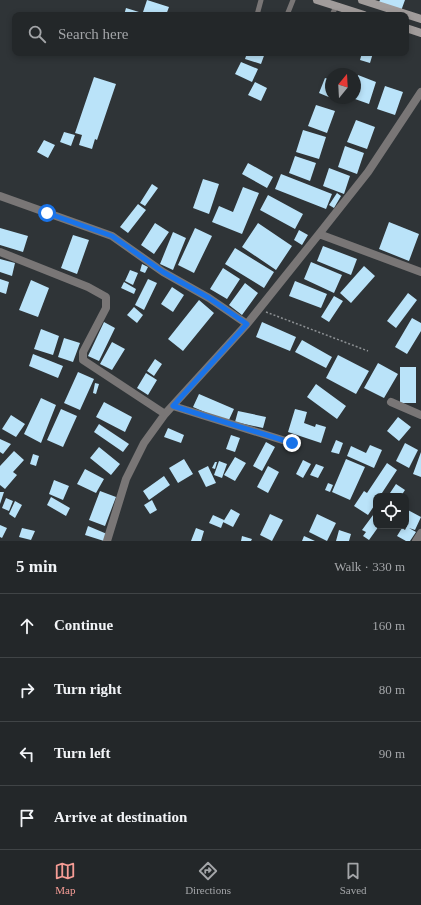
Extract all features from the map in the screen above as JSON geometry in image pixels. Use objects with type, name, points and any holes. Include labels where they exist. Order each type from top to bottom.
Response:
[{"type":"street","points":[[317,0],[355,12]]},
{"type":"street","points":[[362,0],[399,12]]},
{"type":"street","points":[[409,15],[421,19]]},
{"type":"street","points":[[409,29],[421,33]]},
{"type":"street","points":[[107,541],[126,479],[144,442],[165,414],[259,310],[368,172],[421,92]]},
{"type":"street","points":[[0,196],[112,236],[163,272],[209,298],[247,324]]},
{"type":"street","points":[[319,234],[421,272]]},
{"type":"street","points":[[0,252],[88,287],[106,297],[106,308],[83,352],[83,360],[165,414]]},
{"type":"street","points":[[391,402],[421,415]]},
{"type":"street","points":[[173,406],[292,443]]},
{"type":"street","points":[[416,541],[421,533]]},
{"type":"lane","points":[[258,12],[261,0]]},
{"type":"lane","points":[[288,12],[293,0]]},
{"type":"lane","points":[[333,12],[336,6]]},
{"type":"path","points":[[259,310],[368,350]]},
{"type":"building","points":[[147,0],[169,7],[167,12],[143,12]]},
{"type":"building","points":[[380,0],[405,0],[401,11],[378,4]]},
{"type":"building","points":[[126,8],[139,12],[125,12]]},
{"type":"building","points":[[246,56],[264,56],[261,64],[245,59]]},
{"type":"building","points":[[361,56],[372,56],[370,63],[360,60]]},
{"type":"building","points":[[241,62],[258,69],[252,82],[235,74]]},
{"type":"building","points":[[361,76],[376,82],[369,104],[361,101]]},
{"type":"building","points":[[94,77],[116,84],[97,140],[95,139],[92,149],[79,145],[82,135],[75,133]]},
{"type":"building","points":[[325,78],[325,96],[319,93]]},
{"type":"building","points":[[255,82],[267,88],[261,101],[248,95]]},
{"type":"building","points":[[385,86],[403,92],[395,115],[377,109]]},
{"type":"building","points":[[316,105],[335,111],[327,133],[308,126]]},
{"type":"building","points":[[356,120],[375,127],[367,149],[347,142]]},
{"type":"building","points":[[303,130],[326,137],[319,159],[296,152]]},
{"type":"building","points":[[64,132],[75,135],[71,146],[60,142]]},
{"type":"building","points":[[44,140],[55,145],[48,158],[37,152]]},
{"type":"building","points":[[345,146],[364,153],[357,174],[338,167]]},
{"type":"building","points":[[295,156],[316,163],[310,181],[289,173]]},
{"type":"building","points":[[248,163],[273,177],[267,188],[242,174]]},
{"type":"building","points":[[329,168],[350,176],[344,194],[323,186]]},
{"type":"building","points":[[281,174],[332,194],[326,209],[275,189]]},
{"type":"building","points":[[203,179],[219,184],[209,214],[193,208]]},
{"type":"building","points":[[152,184],[158,188],[145,206],[140,203]]},
{"type":"building","points":[[243,187],[259,193],[242,234],[212,222],[219,206],[233,212]]},
{"type":"building","points":[[337,193],[341,196],[334,208],[329,205]]},
{"type":"building","points":[[268,195],[303,214],[295,229],[260,210]]},
{"type":"building","points":[[138,204],[146,210],[128,233],[120,227]]},
{"type":"building","points":[[389,222],[419,234],[409,261],[379,249]]},
{"type":"building","points":[[155,223],[169,232],[154,254],[141,245]]},
{"type":"building","points":[[258,223],[292,246],[276,270],[242,247]]},
{"type":"building","points":[[0,228],[28,236],[23,252],[0,245]]},
{"type":"building","points":[[195,228],[212,236],[194,273],[178,265]]},
{"type":"building","points":[[299,230],[308,235],[302,245],[294,240]]},
{"type":"building","points":[[173,232],[186,238],[173,270],[160,264]]},
{"type":"building","points":[[73,235],[89,240],[77,274],[61,268]]},
{"type":"building","points":[[323,246],[357,259],[351,275],[317,261]]},
{"type":"building","points":[[235,248],[274,272],[264,288],[225,264]]},
{"type":"building","points":[[0,259],[15,263],[12,276],[0,272]]},
{"type":"building","points":[[311,262],[342,275],[334,293],[304,279]]},
{"type":"building","points":[[142,264],[148,267],[145,273],[140,271]]},
{"type":"building","points":[[364,266],[375,276],[351,303],[340,293]]},
{"type":"building","points":[[223,268],[240,279],[227,299],[210,289]]},
{"type":"building","points":[[130,270],[138,273],[133,285],[125,281]]},
{"type":"building","points":[[0,279],[9,282],[6,294],[0,292]]},
{"type":"building","points":[[148,279],[157,283],[144,310],[135,305]]},
{"type":"building","points":[[31,280],[49,288],[38,317],[19,310]]},
{"type":"building","points":[[295,281],[327,294],[321,308],[289,296]]},
{"type":"building","points":[[124,282],[136,289],[134,294],[121,288]]},
{"type":"building","points":[[245,283],[258,293],[242,315],[229,305]]},
{"type":"building","points":[[172,287],[184,295],[173,312],[161,304]]},
{"type":"building","points":[[408,293],[417,300],[396,328],[387,321]]},
{"type":"building","points":[[334,296],[343,301],[329,322],[321,317]]},
{"type":"building","points":[[199,300],[214,313],[183,351],[168,339]]},
{"type":"building","points":[[134,307],[143,315],[137,323],[127,315]]},
{"type":"building","points":[[412,318],[421,323],[421,331],[407,354],[395,347]]},
{"type":"building","points":[[104,322],[115,328],[99,361],[88,356]]},
{"type":"building","points":[[262,322],[296,337],[290,351],[256,337]]},
{"type":"building","points":[[41,329],[59,336],[53,355],[34,349]]},
{"type":"building","points":[[64,338],[80,343],[73,362],[58,357]]},
{"type":"building","points":[[302,340],[332,357],[326,368],[295,352]]},
{"type":"building","points":[[112,342],[125,349],[112,370],[100,364]]},
{"type":"building","points":[[33,354],[63,366],[58,378],[29,366]]},
{"type":"building","points":[[338,355],[369,371],[356,394],[326,378]]},
{"type":"building","points":[[155,359],[162,364],[154,376],[147,371]]},
{"type":"building","points":[[378,363],[398,374],[384,398],[364,388]]},
{"type":"building","points":[[400,367],[416,367],[416,403],[400,403]]},
{"type":"building","points":[[78,372],[94,379],[80,410],[64,403]]},
{"type":"building","points":[[146,373],[157,380],[148,395],[137,388]]},
{"type":"building","points":[[95,383],[99,384],[96,394],[93,393]]},
{"type":"building","points":[[316,384],[346,406],[337,419],[307,397]]},
{"type":"building","points":[[199,394],[234,409],[228,422],[193,407]]},
{"type":"building","points":[[41,398],[56,405],[41,443],[24,434]]},
{"type":"building","points":[[104,402],[132,417],[125,432],[96,417]]},
{"type":"building","points":[[61,409],[77,416],[63,447],[47,440]]},
{"type":"building","points":[[295,409],[307,412],[304,423],[315,427],[316,424],[326,427],[321,443],[288,432]]},
{"type":"building","points":[[238,411],[266,417],[263,428],[235,422]]},
{"type":"building","points":[[11,415],[25,424],[16,437],[2,429]]},
{"type":"building","points":[[398,417],[411,427],[399,441],[387,431]]},
{"type":"building","points":[[99,424],[129,444],[123,452],[94,432]]},
{"type":"building","points":[[168,428],[184,435],[181,443],[164,437]]},
{"type":"building","points":[[231,435],[240,438],[235,452],[226,449]]},
{"type":"building","points":[[0,439],[11,444],[3,454],[0,452]]},
{"type":"building","points":[[336,440],[343,443],[339,454],[331,452]]},
{"type":"building","points":[[266,442],[275,447],[262,471],[253,466]]},
{"type":"building","points":[[405,443],[418,450],[409,468],[396,461]]},
{"type":"building","points":[[370,445],[382,450],[374,468],[347,456],[351,446],[366,453]]},
{"type":"building","points":[[99,447],[120,464],[111,475],[90,458]]},
{"type":"building","points":[[14,451],[24,460],[13,472],[17,475],[5,489],[0,485],[0,466]]},
{"type":"building","points":[[421,452],[421,477],[413,474]]},
{"type":"building","points":[[33,454],[39,456],[36,466],[30,464]]},
{"type":"building","points":[[235,457],[246,463],[235,481],[224,475]]},
{"type":"building","points":[[184,459],[193,474],[178,483],[169,468]]},
{"type":"building","points":[[346,459],[365,467],[350,500],[332,492]]},
{"type":"building","points":[[303,460],[311,464],[303,478],[296,474]]},
{"type":"building","points":[[219,461],[227,464],[222,478],[214,475]]},
{"type":"building","points":[[215,462],[217,462],[215,469],[212,468]]},
{"type":"building","points":[[387,463],[397,470],[382,493],[373,493],[373,508],[368,515],[354,506],[364,491],[367,493]]},
{"type":"building","points":[[316,464],[324,467],[318,478],[310,475]]},
{"type":"building","points":[[208,466],[216,483],[206,487],[198,471]]},
{"type":"building","points":[[268,466],[279,472],[268,493],[257,487]]},
{"type":"building","points":[[85,469],[104,479],[96,493],[77,484]]},
{"type":"building","points":[[164,476],[170,485],[149,500],[143,491]]},
{"type":"building","points":[[54,480],[69,486],[63,500],[49,494]]},
{"type":"building","points":[[328,483],[333,485],[330,492],[325,490]]},
{"type":"building","points":[[396,484],[405,490],[403,493],[390,493]]},
{"type":"building","points":[[100,491],[116,497],[105,526],[89,520]]},
{"type":"building","points":[[0,492],[4,492],[0,504]]},
{"type":"building","points":[[51,497],[70,508],[66,516],[47,505]]},
{"type":"building","points":[[6,498],[13,501],[9,511],[2,508]]},
{"type":"building","points":[[152,500],[157,510],[150,514],[144,505]]},
{"type":"building","points":[[15,501],[22,505],[15,518],[9,514]]},
{"type":"building","points":[[231,509],[240,514],[233,527],[223,522]]},
{"type":"building","points":[[409,511],[421,517],[415,530],[409,528]]},
{"type":"building","points":[[270,514],[283,520],[272,541],[260,535]]},
{"type":"building","points":[[317,514],[336,523],[327,541],[309,532]]},
{"type":"building","points":[[213,515],[224,520],[221,528],[209,523]]},
{"type":"building","points":[[373,515],[373,529],[377,529],[369,540],[363,536],[366,532],[362,530]]},
{"type":"building","points":[[0,525],[7,528],[2,538],[0,537]]},
{"type":"building","points":[[88,526],[107,534],[104,541],[85,535]]},
{"type":"building","points":[[22,528],[35,531],[31,540],[19,537]]},
{"type":"building","points":[[196,528],[204,531],[201,541],[191,541]]},
{"type":"building","points":[[409,528],[416,532],[410,541],[406,541],[397,536],[401,529],[405,530]]},
{"type":"building","points":[[339,530],[351,534],[349,541],[336,541]]},
{"type":"building","points":[[242,536],[252,539],[251,541],[241,541]]},
{"type":"building","points":[[304,536],[315,541],[302,541]]},
{"type":"route","points":[[47,213],[112,236],[163,272],[209,298],[247,324],[173,406],[292,443]]}]
